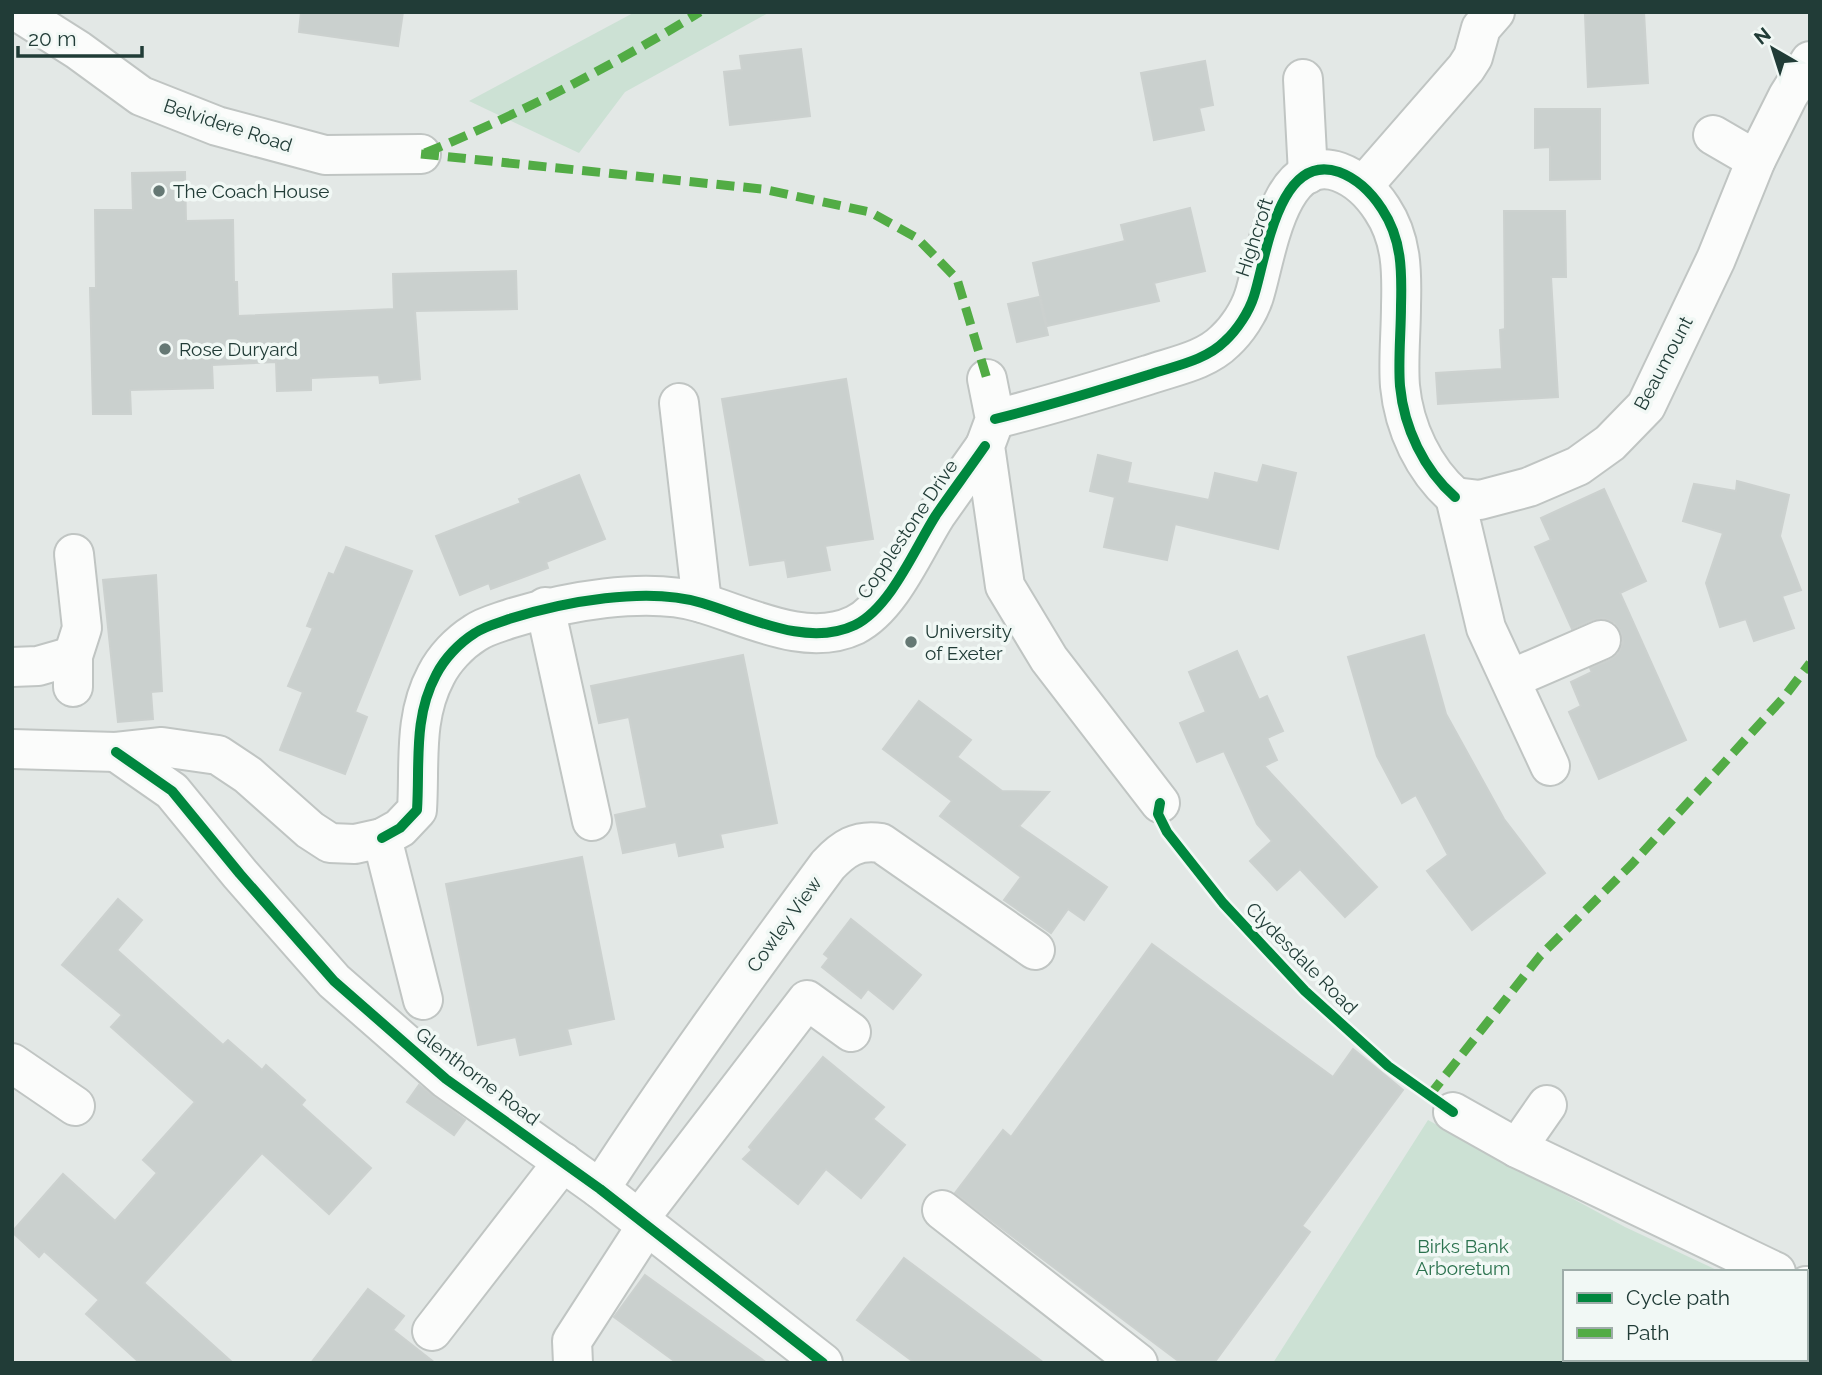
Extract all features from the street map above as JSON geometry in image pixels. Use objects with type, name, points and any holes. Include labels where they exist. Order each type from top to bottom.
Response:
[{"type":"street","name":"Belvidere Road","points":[[18,12],[78,50],[141,96],[217,125],[325,155],[421,154]]},
{"type":"street","points":[[1363,186],[1466,68],[1473,57],[1481,28],[1494,12]]},
{"type":"street","name":"Beaumount","points":[[1455,497],[1480,500],[1529,487],[1577,466],[1610,443],[1646,406],[1716,259],[1756,160],[1788,96],[1810,61]]},
{"type":"street","points":[[1303,79],[1308,174],[1327,168],[1346,175],[1363,186],[1391,222],[1402,260],[1400,387],[1415,443],[1439,483],[1455,497],[1486,628],[1550,766]]},
{"type":"street","points":[[1713,135],[1756,160]]},
{"type":"street","name":"Highcroft","points":[[990,432],[1069,400],[1202,357],[1225,341],[1242,320],[1253,299],[1271,231],[1284,197],[1296,182],[1308,174]]},
{"type":"street","points":[[987,379],[1005,586],[1049,659],[1160,803]]},
{"type":"street","points":[[679,403],[702,603]]},
{"type":"street","name":"Copplestone Drive","points":[[12,749],[116,752],[162,747],[218,755],[248,775],[310,830],[330,843],[355,844],[382,838],[400,828],[417,810],[418,741],[424,701],[436,674],[453,650],[475,632],[545,607],[658,596],[702,603],[811,635],[838,632],[858,624],[876,610],[990,432]]},
{"type":"street","points":[[12,667],[38,666],[73,672],[82,628],[74,554]]},
{"type":"street","points":[[545,607],[592,821]]},
{"type":"street","points":[[1511,679],[1601,639]]},
{"type":"street","name":"Glenthorne Road","points":[[116,752],[172,792],[334,981],[446,1079],[600,1189],[823,1363]]},
{"type":"street","points":[[382,838],[423,1000]]},
{"type":"street","name":"Cowley View","points":[[600,1189],[655,1105],[741,984],[828,865],[844,849],[872,841],[881,843],[1035,950]]},
{"type":"street","points":[[573,1363],[572,1341],[643,1222],[807,1000],[850,1032]]},
{"type":"street","points":[[12,1063],[75,1106]]},
{"type":"street","points":[[1517,1148],[1547,1105]]},
{"type":"street","points":[[1453,1112],[1517,1148],[1772,1270]]},
{"type":"street","points":[[432,1331],[563,1162]]},
{"type":"street","points":[[942,1210],[1138,1363]]},
{"type":"green space","points":[[635,12],[770,12],[625,92],[579,153],[469,101]]},
{"type":"green space","name":"Birks Bank Arboretum","points":[[1428,1120],[1625,1227],[1717,1270],[1563,1270],[1563,1361],[1808,1361],[1808,1312],[1810,1313],[1810,1363],[1273,1363]]},
{"type":"building","points":[[301,12],[403,12],[398,46],[299,32]]},
{"type":"building","points":[[1644,12],[1648,83],[1588,87],[1585,15]]},
{"type":"building","points":[[801,49],[810,116],[730,125],[724,72],[742,70],[740,56]]},
{"type":"building","points":[[1205,61],[1213,105],[1199,108],[1204,130],[1154,140],[1141,73]]},
{"type":"building","points":[[1535,109],[1600,109],[1600,179],[1550,180],[1550,147],[1535,148]]},
{"type":"building","points":[[185,172],[186,221],[233,220],[234,282],[237,282],[238,316],[394,309],[393,274],[516,271],[517,309],[415,311],[420,379],[380,383],[379,375],[311,378],[311,390],[277,391],[276,362],[212,365],[213,388],[130,390],[131,414],[93,414],[90,288],[96,288],[95,210],[133,210],[132,173]]},
{"type":"building","points":[[1190,208],[1205,271],[1154,283],[1159,301],[1047,326],[1033,263],[1125,241],[1121,225]]},
{"type":"building","points":[[1504,211],[1565,211],[1566,277],[1551,277],[1558,397],[1438,404],[1436,373],[1502,369],[1500,330],[1505,329]]},
{"type":"building","points":[[1039,297],[1048,335],[1017,342],[1008,304]]},
{"type":"building","points":[[846,379],[873,539],[825,546],[830,570],[788,577],[785,560],[750,565],[722,399]]},
{"type":"building","points":[[1098,455],[1131,463],[1127,483],[1209,500],[1215,473],[1258,483],[1263,465],[1296,473],[1278,549],[1175,524],[1167,560],[1104,547],[1115,497],[1090,491]]},
{"type":"building","points":[[579,475],[605,539],[546,562],[548,568],[491,589],[489,583],[460,595],[436,536],[521,503],[519,499]]},
{"type":"building","points":[[1737,481],[1789,495],[1780,536],[1801,590],[1782,596],[1794,628],[1754,641],[1746,619],[1720,627],[1706,583],[1723,533],[1683,521],[1694,484],[1736,491]]},
{"type":"building","points":[[1604,489],[1646,581],[1620,593],[1686,740],[1599,779],[1569,712],[1581,706],[1571,682],[1592,672],[1590,668],[1618,654],[1623,643],[1621,632],[1615,623],[1603,618],[1572,629],[1535,547],[1551,540],[1541,518]]},
{"type":"building","points":[[346,547],[412,571],[355,712],[367,717],[345,774],[280,750],[303,692],[288,686],[313,628],[307,626],[329,573],[334,575]]},
{"type":"building","points":[[156,575],[162,691],[151,692],[153,719],[118,722],[103,580]]},
{"type":"building","points":[[1424,635],[1446,714],[1504,819],[1545,873],[1472,930],[1427,871],[1448,855],[1416,795],[1402,803],[1377,756],[1348,657]]},
{"type":"building","points":[[1237,651],[1259,700],[1267,696],[1283,731],[1267,738],[1277,760],[1264,766],[1377,887],[1345,917],[1300,869],[1277,890],[1250,861],[1272,841],[1257,824],[1224,751],[1197,762],[1180,723],[1206,712],[1189,672]]},
{"type":"building","points":[[743,655],[777,823],[720,834],[723,847],[679,856],[676,842],[623,853],[615,815],[647,808],[629,717],[599,723],[591,686]]},
{"type":"building","points":[[919,701],[971,740],[957,757],[1002,791],[1049,792],[1019,826],[1107,887],[1084,920],[1068,909],[1051,933],[1004,900],[1021,877],[940,816],[952,801],[883,749]]},
{"type":"building","points":[[582,857],[614,1019],[567,1029],[571,1044],[520,1055],[516,1037],[478,1045],[446,884]]},
{"type":"building","points":[[118,899],[142,920],[117,950],[223,1045],[228,1040],[262,1070],[266,1065],[305,1100],[301,1105],[371,1168],[329,1214],[262,1153],[144,1283],[233,1363],[140,1363],[86,1314],[99,1300],[44,1251],[39,1257],[12,1232],[63,1174],[115,1221],[157,1173],[143,1160],[195,1102],[111,1027],[122,1015],[62,965]]},
{"type":"building","points":[[851,919],[921,975],[893,1009],[868,989],[861,998],[822,967],[829,958],[824,954]]},
{"type":"building","points":[[1152,944],[1333,1077],[1353,1049],[1403,1090],[1302,1226],[1310,1232],[1214,1363],[1181,1363],[955,1193],[1003,1130],[1011,1137]]},
{"type":"building","points":[[823,1057],[884,1107],[873,1119],[905,1145],[861,1198],[826,1169],[798,1204],[743,1159],[752,1150],[749,1147]]},
{"type":"building","points":[[419,1085],[465,1120],[454,1135],[407,1102]]},
{"type":"building","points":[[904,1258],[1044,1363],[915,1363],[857,1320]]},
{"type":"building","points":[[645,1275],[767,1363],[677,1363],[614,1317]]},
{"type":"building","points":[[368,1289],[404,1316],[393,1330],[435,1363],[311,1363]]},
{"type":"marked path","points":[[425,153],[565,88],[700,12]]},
{"type":"marked path","points":[[421,154],[762,189],[870,212],[917,238],[957,279],[987,379]]},
{"type":"marked path","points":[[1429,1096],[1540,956],[1632,864],[1785,696],[1810,663]]},
{"type":"cycle path","points":[[995,419],[1179,366],[1217,348],[1234,332],[1249,308],[1270,235],[1288,192],[1302,177],[1318,170],[1339,172],[1352,178],[1369,192],[1389,220],[1394,232],[1401,268],[1399,366],[1402,402],[1417,447],[1434,474],[1455,497]]},
{"type":"cycle path","points":[[382,838],[400,828],[417,810],[419,741],[429,691],[448,657],[475,633],[509,619],[554,607],[631,596],[680,598],[798,632],[837,631],[855,625],[880,605],[891,591],[936,515],[985,446]]},
{"type":"cycle path","points":[[116,752],[172,791],[240,874],[334,981],[446,1079],[600,1189],[823,1363]]},
{"type":"cycle path","name":"Clydesdale Road","points":[[1160,803],[1158,814],[1167,832],[1223,903],[1305,991],[1388,1066],[1453,1112]]},
{"type":"place","name":"The Coach House","points":[[159,191]]},
{"type":"place","name":"Rose Duryard","points":[[165,349]]},
{"type":"place","name":"University of Exeter","points":[[911,642]]}]
